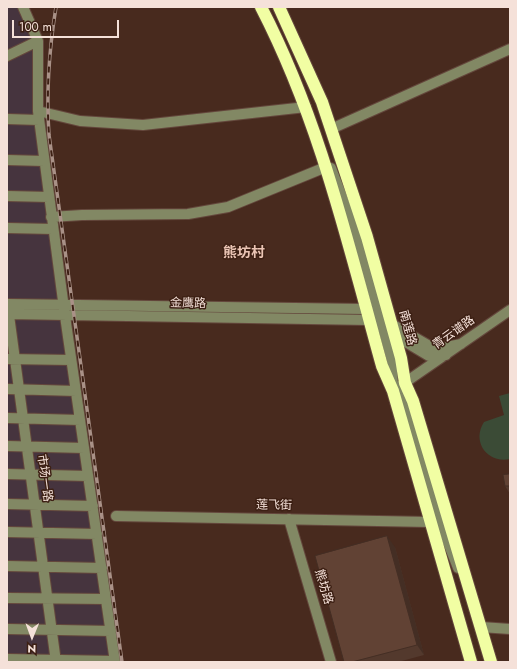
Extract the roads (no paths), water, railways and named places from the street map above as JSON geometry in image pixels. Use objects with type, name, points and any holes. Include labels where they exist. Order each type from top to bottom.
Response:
[{"type":"highway","points":[[261,7],[289,65],[315,132],[372,316],[382,366],[393,391],[471,662]]},
{"type":"highway","name":"南莲路","points":[[279,7],[322,102],[367,237],[405,383],[413,401],[491,662]]},
{"type":"street","points":[[7,659],[115,661],[71,360],[38,116],[38,41],[23,7]]},
{"type":"street","points":[[7,56],[38,41]]},
{"type":"street","points":[[331,129],[510,49]]},
{"type":"street","points":[[7,119],[38,116],[80,121],[143,125],[306,107]]},
{"type":"street","points":[[315,132],[340,190],[357,236],[372,316],[429,356],[446,355]]},
{"type":"street","points":[[7,160],[44,161]]},
{"type":"street","points":[[51,217],[82,215],[188,214],[228,207],[326,167]]},
{"type":"street","points":[[7,196],[49,197]]},
{"type":"street","points":[[7,228],[53,229]]},
{"type":"street","name":"金鹰路","points":[[8,307],[64,310],[372,316]]},
{"type":"street","name":"市场一路","points":[[8,307],[11,359],[19,390],[56,661]]},
{"type":"street","name":"青云谱路","points":[[393,391],[510,310]]},
{"type":"street","points":[[390,330],[433,348],[442,348],[461,344]]},
{"type":"street","points":[[390,330],[393,391]]},
{"type":"street","points":[[11,359],[71,360]]},
{"type":"street","points":[[7,389],[76,391]]},
{"type":"street","points":[[7,418],[80,420]]},
{"type":"street","points":[[7,446],[84,448]]},
{"type":"street","points":[[7,474],[88,476]]},
{"type":"street","points":[[7,504],[93,506]]},
{"type":"street","name":"莲飞街","points":[[116,516],[430,522]]},
{"type":"street","name":"熊坊路","points":[[289,519],[331,662]]},
{"type":"street","points":[[7,532],[97,534]]},
{"type":"street","points":[[7,566],[102,568]]},
{"type":"street","points":[[7,598],[106,599]]},
{"type":"street","points":[[481,627],[510,629]]},
{"type":"street","points":[[7,629],[111,631]]},
{"type":"railway","points":[[56,7],[49,71],[49,135],[122,662]]},
{"type":"district","name":"熊坊村","points":[[244,254]]}]
